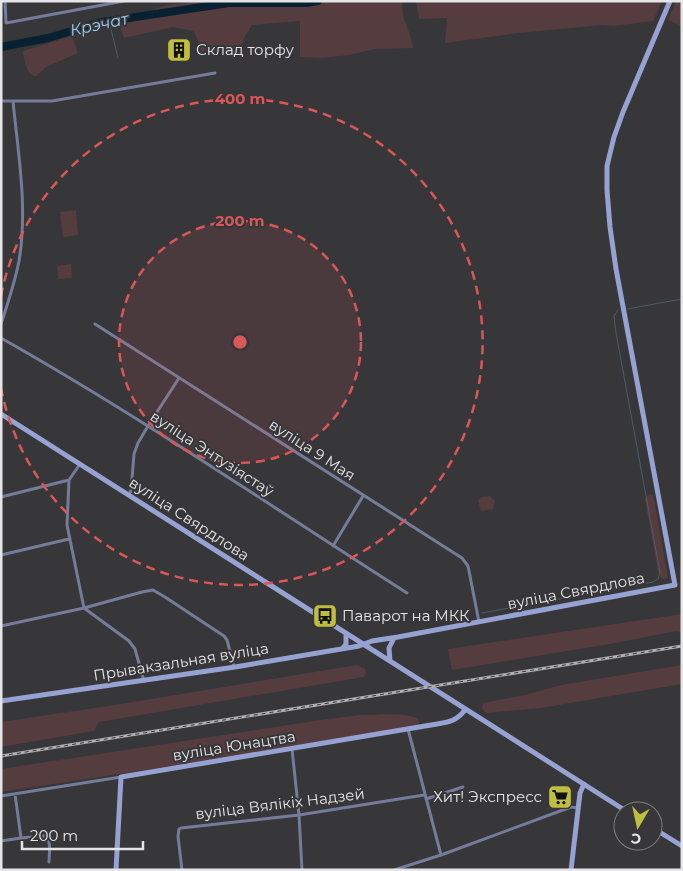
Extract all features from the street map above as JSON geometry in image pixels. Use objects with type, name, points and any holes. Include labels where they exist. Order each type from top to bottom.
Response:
[{"type":"street","points":[[4,1],[6,23],[124,1]]},
{"type":"street","name":"вуліца Свярдлова","points":[[364,644],[675,585],[616,269],[606,178],[614,137],[623,112],[670,1]]},
{"type":"street","points":[[1,101],[52,101],[216,73]]},
{"type":"street","points":[[1,324],[19,263],[22,218],[13,100]]},
{"type":"street","name":"вуліца 9 Мая","points":[[96,324],[462,558],[468,566],[478,622]]},
{"type":"street","name":"вуліца Энтузіястаў","points":[[1,338],[148,426],[408,593]]},
{"type":"street","points":[[128,495],[134,454],[138,443],[179,378]]},
{"type":"street","name":"вуліца Свярдлова","points":[[1,414],[613,803]]},
{"type":"street","points":[[80,464],[69,480],[67,525],[84,608],[129,641],[135,649],[144,681]]},
{"type":"street","points":[[1,497],[69,480]]},
{"type":"street","points":[[333,546],[363,496]]},
{"type":"street","points":[[1,556],[69,539]]},
{"type":"street","points":[[1,626],[84,608],[153,590],[224,636],[227,640],[234,667]]},
{"type":"street","points":[[343,648],[346,644],[346,633]]},
{"type":"street","points":[[390,661],[390,648],[394,638]]},
{"type":"street","name":"Прывакзальная вуліца","points":[[1,701],[234,667],[364,644]]},
{"type":"street","name":"вуліца Юнацтва","points":[[1,796],[408,730],[453,721],[465,710]]},
{"type":"street","points":[[408,730],[441,855]]},
{"type":"street","points":[[292,749],[299,815],[302,870]]},
{"type":"street","points":[[116,870],[121,776]]},
{"type":"street","points":[[571,870],[580,793],[584,784]]},
{"type":"street","name":"вуліца Вялікіх Надзей","points":[[182,870],[178,836],[179,829],[181,828],[299,815],[425,797],[463,787]]},
{"type":"street","points":[[15,794],[21,838]]},
{"type":"street","points":[[394,870],[441,855],[571,807],[578,808]]},
{"type":"street","points":[[663,834],[682,846]]},
{"type":"street","points":[[1,841],[45,836],[48,838],[49,862]]},
{"type":"shaded area","points":[[203,1],[402,1],[403,16],[413,48],[375,49],[349,55],[322,58],[300,57],[300,21],[252,25],[242,45],[222,55],[202,55],[193,31],[173,27],[124,38],[119,24],[155,17],[155,9],[167,5]]},
{"type":"shaded area","points":[[416,1],[662,1],[653,21],[614,26],[602,25],[519,33],[445,43],[447,18],[419,19]]},
{"type":"shaded area","points":[[676,1],[682,1],[682,26],[668,20]]},
{"type":"shaded area","points":[[72,36],[78,53],[46,67],[36,76],[30,74],[23,51]]},
{"type":"shaded area","points":[[76,210],[78,235],[63,237],[60,212]]},
{"type":"shaded area","points":[[71,264],[72,278],[58,279],[57,266]]},
{"type":"shaded area","points":[[653,494],[668,577],[664,580],[660,577],[658,571],[645,500]]},
{"type":"shaded area","points":[[490,496],[495,501],[493,509],[481,511],[478,500],[482,497]]},
{"type":"shaded area","points":[[682,614],[682,632],[676,631],[452,670],[448,649]]},
{"type":"shaded area","points":[[357,665],[365,669],[364,677],[99,722],[94,731],[1,747],[1,722]]},
{"type":"shaded area","points":[[682,665],[682,684],[541,708],[486,713],[482,708],[483,703],[525,695],[561,685]]},
{"type":"shaded area","points":[[361,715],[405,715],[418,718],[419,723],[417,726],[1,792],[1,769]]},
{"type":"waterway","name":"Крэчат","points":[[1,47],[48,38],[102,22],[229,3],[306,3],[318,1]]},
{"type":"waterway","points":[[109,21],[118,58]]},
{"type":"waterway","points":[[627,309],[682,299]]},
{"type":"waterway","points":[[482,613],[653,582],[658,579],[660,572],[616,333],[614,316],[618,310]]},
{"type":"railway","points":[[1,756],[682,646]]},
{"type":"place","name":"Склад торфу","points":[[179,50]]},
{"type":"place","name":"Паварот на МКК","points":[[325,616]]},
{"type":"place","name":"Хит! Экспресс","points":[[560,797]]}]
